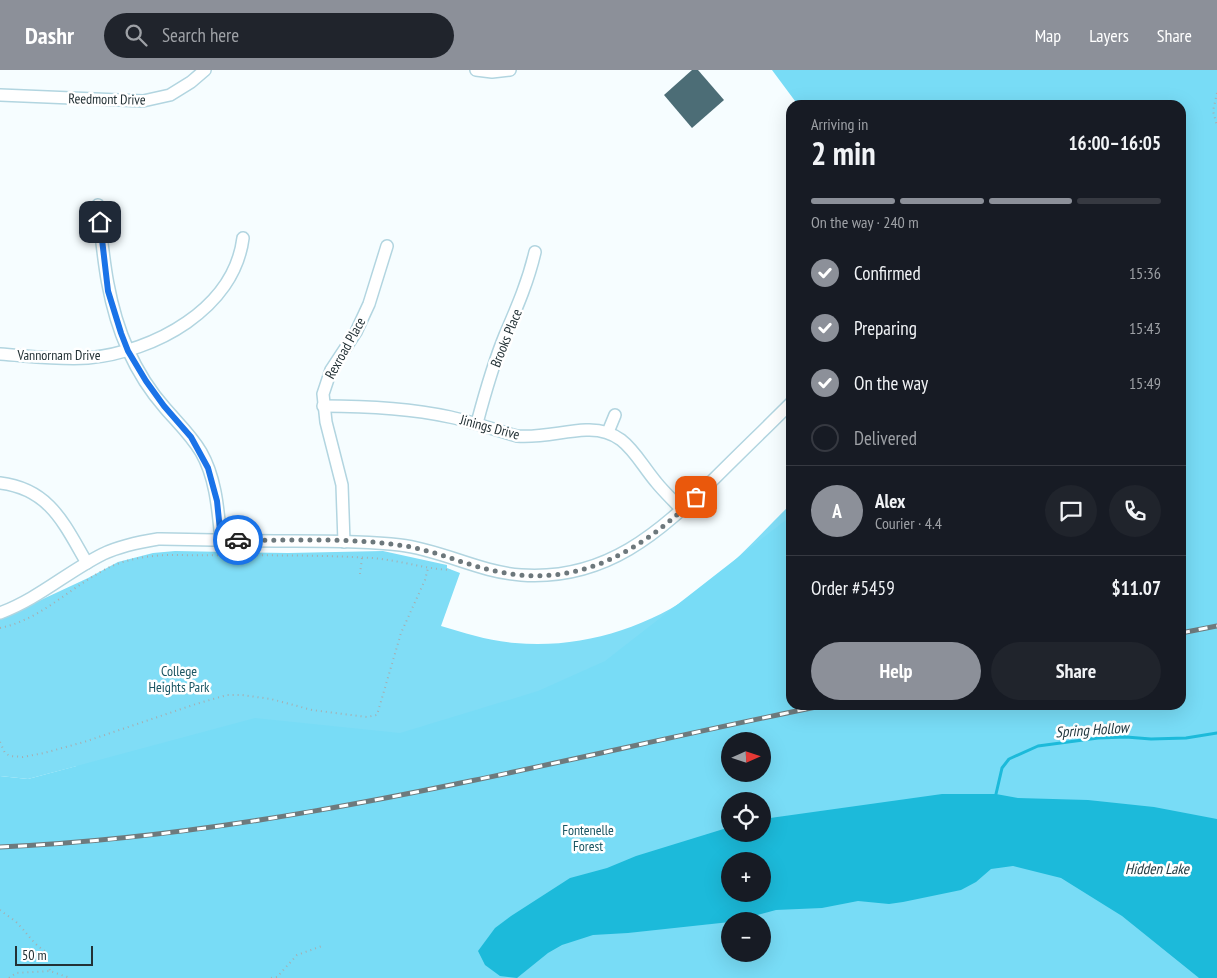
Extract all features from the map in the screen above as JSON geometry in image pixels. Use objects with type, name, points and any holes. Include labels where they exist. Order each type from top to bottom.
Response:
[{"type":"street","name":"Reedmont Drive","points":[[0,95],[143,101],[170,95],[191,82],[205,70]]},
{"type":"street","points":[[476,70],[492,72],[510,70]]},
{"type":"street","points":[[98,205],[108,291],[128,351],[152,391],[201,452],[213,484],[221,540]]},
{"type":"street","name":"Vannornam Drive","points":[[0,354],[87,358],[128,351],[171,332],[206,306],[234,270],[241,254],[243,238]]},
{"type":"street","name":"Rexroad Place","points":[[344,542],[342,485],[323,406],[326,382],[331,370],[356,332],[369,304],[387,246]]},
{"type":"street","name":"Brooks Place","points":[[477,423],[505,334],[522,297],[534,252]]},
{"type":"street","name":"Jinings Drive","points":[[323,406],[404,409],[433,413],[528,437],[587,430],[608,432]]},
{"type":"street","points":[[0,613],[40,594],[87,563],[114,549],[158,539],[344,542],[412,547],[500,572],[536,576],[560,574],[590,568],[630,550],[654,534],[682,510],[786,408]]},
{"type":"street","points":[[615,415],[608,432],[617,436],[633,450],[656,483],[682,510]]},
{"type":"street","points":[[0,483],[27,489],[46,502],[57,514],[87,563]]},
{"type":"path","points":[[1217,93],[1213,111],[1217,126]]},
{"type":"path","points":[[0,628],[15,624],[52,606],[110,567],[145,557],[174,555],[362,558],[398,561],[428,568],[425,580],[401,633],[377,715],[367,717],[321,711],[264,698],[228,695],[84,742],[44,753],[22,757],[10,756],[5,752],[0,742]]},
{"type":"path","points":[[360,574],[362,558]]},
{"type":"path","points":[[0,910],[13,922],[19,924],[33,944],[45,951],[50,970]]},
{"type":"path","points":[[271,978],[277,976],[296,955],[322,946]]},
{"type":"path","points":[[10,978],[16,973],[50,970],[70,978]]},
{"type":"green space","name":"Fontenelle Forest","points":[[772,70],[1217,70],[1217,819],[1154,807],[1088,800],[1018,798],[996,794],[942,794],[771,818],[771,792],[721,792],[721,830],[636,856],[607,868],[570,878],[511,916],[495,929],[478,951],[485,965],[506,978],[0,978],[0,776],[28,779],[255,718],[400,733],[538,691],[605,661],[786,520],[786,710],[1186,710],[1186,100],[794,100]]},
{"type":"green space","points":[[873,70],[1217,70],[1217,978],[445,978],[77,766],[28,779],[0,776],[0,619],[118,562],[153,553],[175,551],[288,553],[383,551],[447,565],[447,568],[460,573],[441,626],[505,642],[539,644],[587,639],[633,626],[677,605],[722,572],[786,509],[786,710],[1186,710],[1186,100],[996,100]]},
{"type":"green space","points":[[1001,866],[1030,869],[1057,877],[1083,890],[1108,906],[1199,978],[517,978],[548,953],[578,938],[721,923],[721,962],[771,962],[771,912],[768,912],[822,908],[858,901],[872,902]]},
{"type":"water","name":"Hidden Lake","points":[[942,794],[996,794],[1018,798],[1088,800],[1154,807],[1217,819],[1217,978],[1199,978],[1122,916],[1061,878],[1013,866],[991,869],[976,882],[961,890],[903,902],[889,904],[858,901],[822,908],[768,912],[721,912],[721,923],[593,935],[562,945],[548,953],[517,978],[500,976],[485,965],[478,951],[495,928],[511,916],[570,878],[607,868],[636,856],[721,830],[721,842],[771,842],[771,818]]},
{"type":"building","points":[[692,70],[698,70],[724,100],[692,128],[664,95]]},
{"type":"waterway","name":"Spring Hollow","points":[[996,794],[1002,768],[1009,759],[1038,746],[1098,738],[1186,738],[1217,733]]},
{"type":"railway","points":[[1186,632],[1217,626]]},
{"type":"railway","points":[[0,847],[105,840],[313,811],[518,771],[801,710]]},
{"type":"way so far","points":[[238,540],[402,545],[437,553],[500,572],[536,576],[560,574],[602,564],[630,550],[667,524],[696,497]]},
{"type":"route","points":[[100,222],[108,291],[128,351],[152,391],[191,437],[201,452],[208,468],[217,501],[221,540],[238,540]]},
{"type":"park label","name":"College Heights Park","points":[[179,680]]}]
